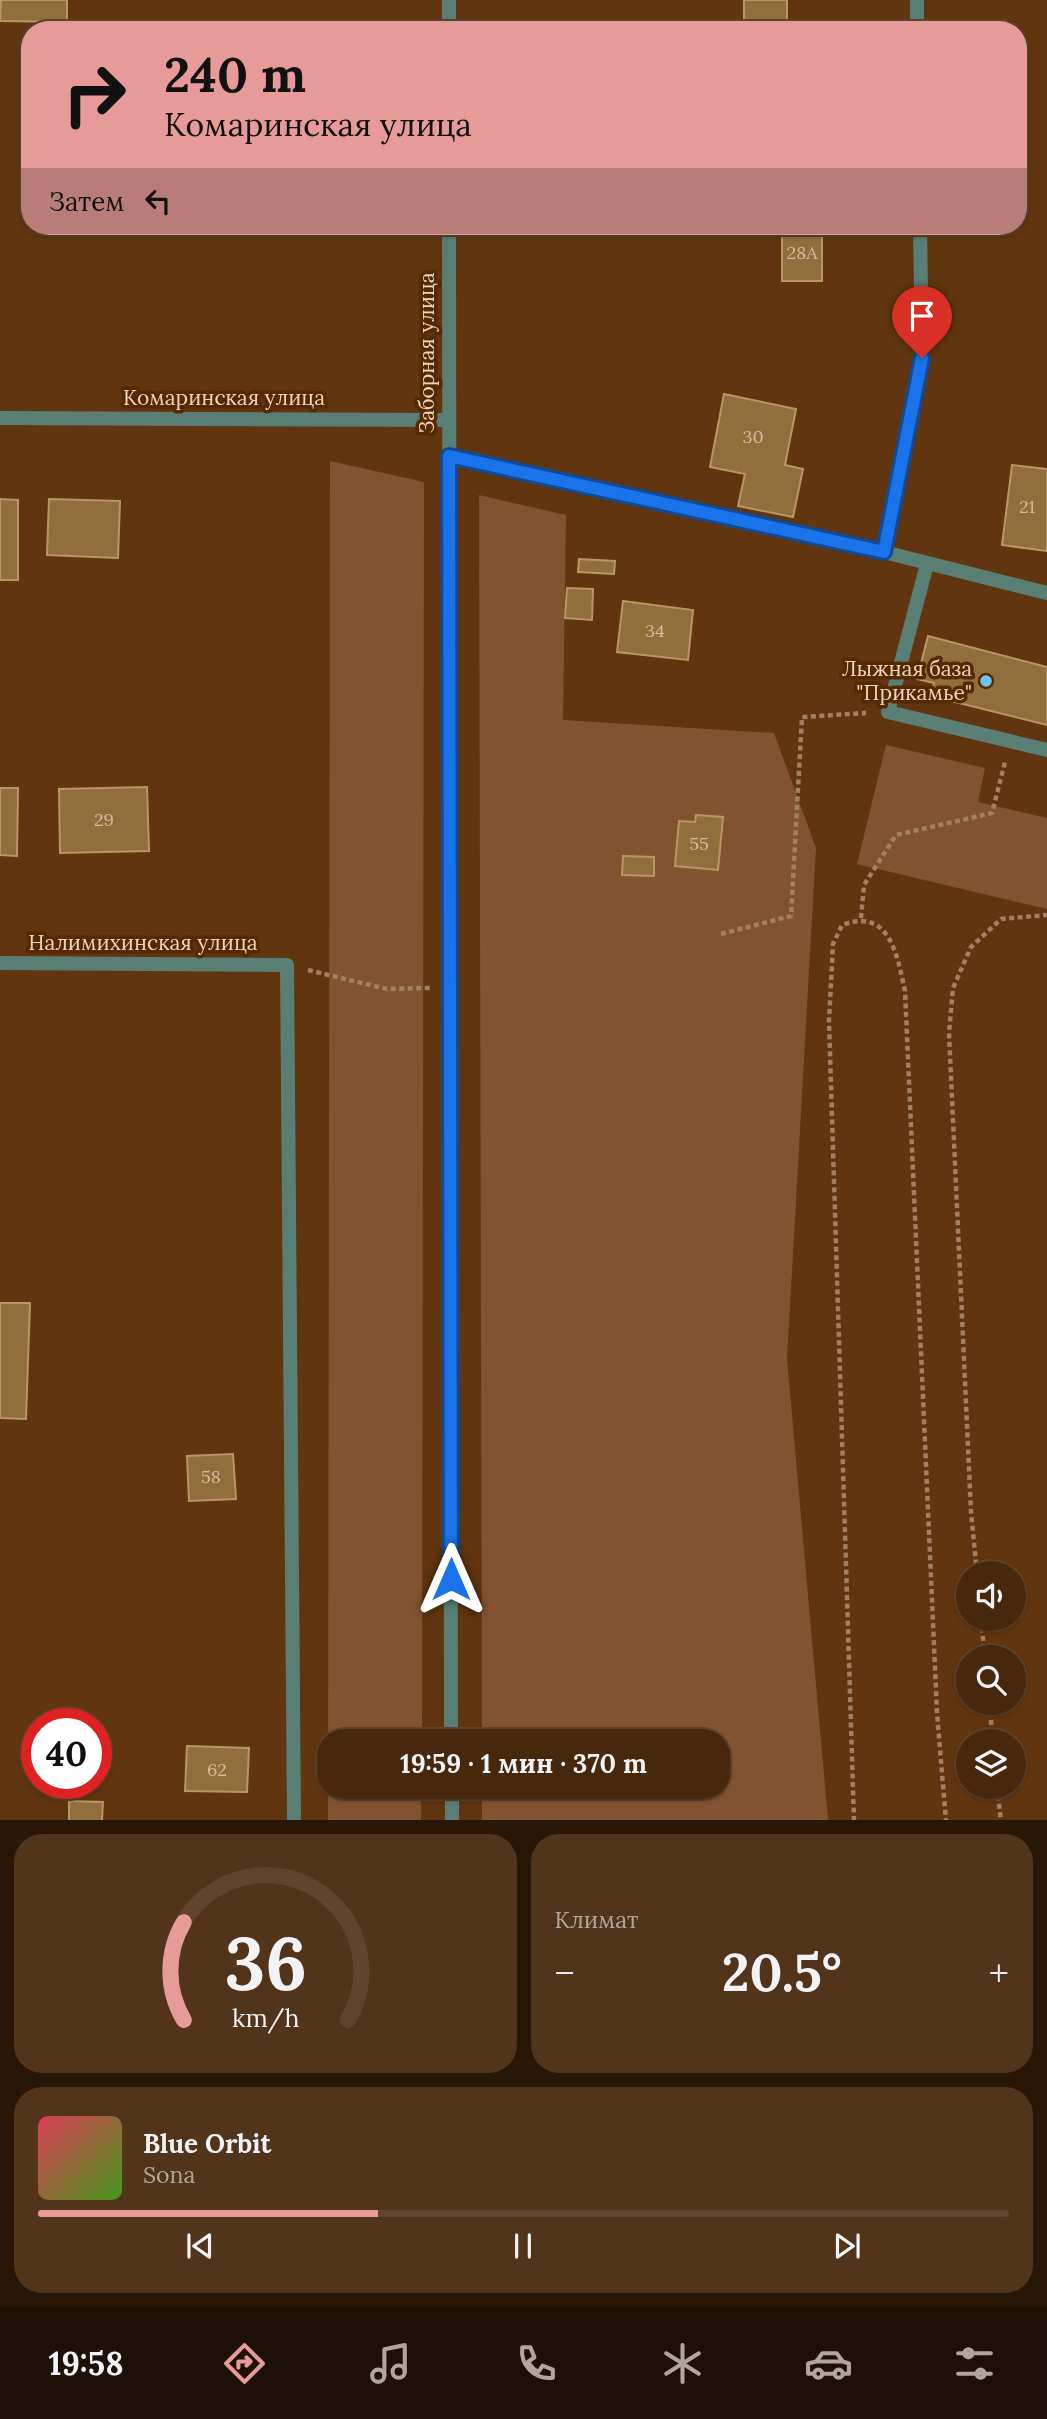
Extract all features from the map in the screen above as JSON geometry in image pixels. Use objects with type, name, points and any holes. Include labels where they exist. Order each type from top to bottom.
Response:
[{"type":"street","points":[[449,0],[449,21]]},
{"type":"street","points":[[916,0],[917,21]]},
{"type":"street","name":"Заборная улица","points":[[449,235],[452,1729]]},
{"type":"street","points":[[884,552],[922,358],[920,235]]},
{"type":"street","name":"Комаринская улица","points":[[0,418],[448,420]]},
{"type":"street","points":[[449,456],[884,552],[1047,593]]},
{"type":"street","points":[[927,564],[888,712],[1047,750]]},
{"type":"street","name":"Налимихинская улица","points":[[0,963],[287,964]]},
{"type":"street","points":[[287,964],[294,1820]]},
{"type":"street","points":[[452,1799],[452,1820]]},
{"type":"path","points":[[721,934],[791,916],[802,717],[888,712]]},
{"type":"path","points":[[861,918],[864,885],[896,835],[992,813],[1010,741]]},
{"type":"path","points":[[976,1561],[971,1512],[949,1033],[953,988],[971,947],[1001,919],[1047,915]]},
{"type":"path","points":[[854,1820],[829,1021],[833,944],[842,925],[861,918],[877,923],[896,949],[905,991],[936,1700],[946,1820]]},
{"type":"path","points":[[287,964],[387,989],[450,988]]},
{"type":"path","points":[[998,1799],[1000,1820]]},
{"type":"shaded area","points":[[330,461],[424,482],[422,1729],[328,1729]]},
{"type":"shaded area","points":[[479,495],[566,515],[563,720],[774,733],[816,848],[787,1359],[828,1820],[482,1820],[482,1799],[730,1799],[730,1729],[482,1729]]},
{"type":"shaded area","points":[[886,745],[985,768],[978,802],[1047,818],[1047,909],[857,864]]},
{"type":"shaded area","points":[[328,1799],[421,1799],[421,1820],[328,1820]]},
{"type":"building","points":[[1,0],[67,0],[67,21],[0,21]]},
{"type":"building","points":[[744,0],[787,0],[787,21],[744,21]]},
{"type":"building","points":[[782,235],[822,235],[822,281],[782,281]]},
{"type":"building","points":[[724,394],[796,409],[785,465],[803,469],[793,517],[738,506],[745,474],[710,467]]},
{"type":"building","points":[[1012,465],[1047,469],[1047,551],[1002,545]]},
{"type":"building","points":[[0,499],[18,500],[18,580],[0,580]]},
{"type":"building","points":[[49,499],[120,501],[118,558],[47,555]]},
{"type":"building","points":[[579,559],[615,561],[614,574],[578,572]]},
{"type":"building","points":[[567,588],[593,589],[592,620],[565,618]]},
{"type":"building","points":[[623,601],[693,610],[688,660],[617,652]]},
{"type":"building","name":"Лыжная база \"Прикамье\"","points":[[928,636],[1047,667],[1047,725],[931,696],[934,683],[917,679]]},
{"type":"building","points":[[147,787],[149,851],[60,853],[59,789]]},
{"type":"building","points":[[0,788],[18,788],[17,856],[0,855]]},
{"type":"building","points":[[696,815],[723,817],[718,870],[675,866],[679,821],[695,822]]},
{"type":"building","points":[[623,856],[654,857],[654,876],[622,875]]},
{"type":"building","points":[[0,1303],[30,1303],[26,1419],[0,1418]]},
{"type":"building","points":[[233,1454],[236,1499],[189,1501],[187,1456]]},
{"type":"building","points":[[187,1746],[249,1748],[247,1792],[185,1791]]},
{"type":"building","points":[[69,1801],[103,1802],[102,1820],[69,1820]]},
{"type":"place","name":"Лыжная база \"Прикамье\"","points":[[986,681]]},
{"type":"route","points":[[451,1579],[449,456],[884,552],[922,358]]}]
